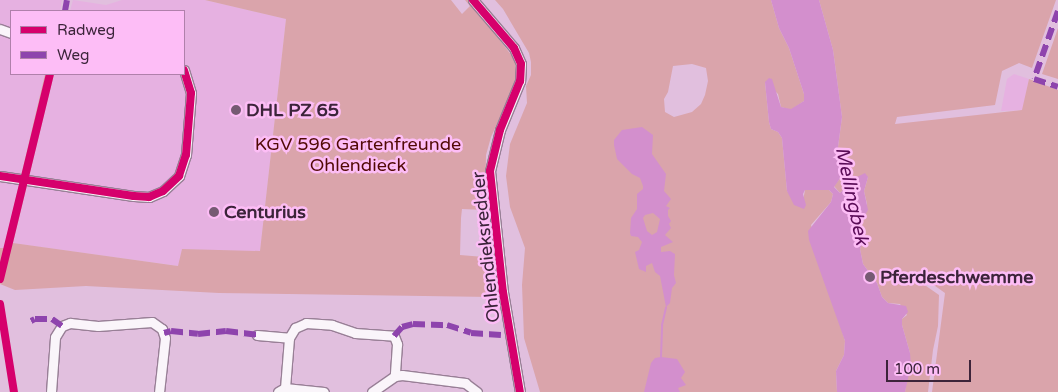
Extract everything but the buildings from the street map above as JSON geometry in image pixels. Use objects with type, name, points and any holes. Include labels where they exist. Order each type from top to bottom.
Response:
[{"type":"street","name":"Ohlendieksredder","points":[[473,0],[514,48],[521,64],[520,81],[500,130],[490,171],[503,292],[520,392]]},
{"type":"street","points":[[0,176],[134,196],[149,197],[163,191],[179,176],[186,155],[192,93],[185,73]]},
{"type":"street","points":[[51,392],[55,337],[62,326],[70,323],[98,326],[152,322],[162,329],[165,338],[159,392]]},
{"type":"street","points":[[324,392],[282,390],[289,338],[295,328],[306,323],[332,325],[355,333],[390,334],[394,336],[397,344],[395,376]]},
{"type":"street","points":[[257,335],[289,338]]},
{"type":"street","points":[[372,392],[395,376],[465,383],[477,392]]},
{"type":"shaded area","points":[[0,0],[62,0],[60,10],[10,10],[10,75],[45,75],[4,248],[0,248]]},
{"type":"shaded area","points":[[73,0],[106,5],[122,0],[205,0],[286,19],[260,252],[182,249],[179,266],[12,243],[54,75],[185,75],[185,10],[70,10]]},
{"type":"shaded area","points":[[1014,74],[1029,79],[1023,110],[1001,111],[1007,79]]},
{"type":"green space","name":"KGV 596 Gartenfreunde Ohlendieck","points":[[205,0],[451,0],[462,14],[470,6],[465,0],[469,0],[515,60],[517,80],[491,137],[486,155],[485,210],[462,209],[461,218],[460,255],[484,257],[492,297],[219,293],[86,286],[15,290],[0,284],[0,248],[4,248],[45,75],[54,75],[13,243],[178,266],[182,249],[260,251],[286,19]]},
{"type":"green space","points":[[495,0],[771,0],[779,28],[789,48],[804,94],[804,101],[791,110],[781,107],[778,94],[765,82],[771,129],[778,132],[782,138],[787,191],[806,205],[803,201],[805,190],[829,190],[833,194],[831,202],[811,225],[845,341],[844,355],[836,371],[837,392],[540,392],[524,338],[522,285],[525,248],[510,207],[506,176],[510,144],[527,103],[526,86],[531,75],[531,62],[529,53],[503,9]],"holes":[[[692,64],[706,68],[708,81],[701,104],[692,112],[674,117],[665,112],[664,99],[668,92],[673,66]]]},
{"type":"green space","points":[[819,0],[1056,0],[1032,68],[1019,63],[1002,71],[995,105],[897,117],[895,124],[1022,110],[1029,79],[1058,90],[1058,392],[932,392],[945,293],[921,276],[919,281],[939,295],[938,326],[928,392],[905,392],[910,353],[902,319],[907,315],[900,304],[888,303],[882,297],[877,283],[863,264],[860,249],[862,244],[860,230],[867,204],[864,191],[868,177],[845,179],[845,188],[840,193],[834,186],[841,177],[838,147],[842,117],[833,50]]},
{"type":"green space","points":[[1058,28],[1058,79],[1042,74]]},
{"type":"water","name":"Mellingbek","points":[[771,0],[819,0],[833,50],[842,117],[838,147],[841,177],[834,187],[840,193],[845,188],[847,176],[851,174],[855,178],[865,173],[868,177],[864,191],[868,210],[861,222],[862,244],[860,249],[863,264],[877,283],[882,297],[888,303],[906,306],[908,312],[902,319],[911,365],[905,392],[837,392],[836,371],[844,355],[845,341],[809,240],[808,231],[831,202],[833,194],[829,190],[805,190],[803,194],[806,205],[804,209],[794,205],[787,191],[782,138],[778,132],[771,129],[765,82],[769,78],[772,79],[781,107],[791,109],[804,101],[804,94],[789,48],[779,28]]},
{"type":"water","points":[[642,127],[653,135],[652,154],[666,174],[664,191],[671,199],[666,206],[670,208],[668,216],[671,221],[669,224],[671,228],[665,235],[673,242],[661,247],[661,252],[670,251],[675,254],[674,275],[676,283],[672,288],[670,303],[666,307],[660,276],[655,272],[652,263],[646,266],[646,272],[639,269],[635,252],[639,250],[642,242],[638,237],[631,236],[630,233],[631,218],[637,209],[637,194],[643,189],[643,186],[640,178],[632,174],[617,159],[614,140],[622,130]],"holes":[[[653,213],[660,219],[657,232],[652,235],[647,231],[643,218],[645,215]]]},
{"type":"water","points":[[655,358],[677,359],[685,372],[681,378],[686,385],[678,388],[680,392],[644,392],[651,363]]},
{"type":"waterway","points":[[661,357],[662,325],[666,307]]},
{"type":"marked path","points":[[65,10],[67,0]]},
{"type":"marked path","points":[[1058,11],[1034,79],[1058,87]]},
{"type":"marked path","points":[[31,321],[35,319],[52,319],[62,326]]},
{"type":"marked path","points":[[394,336],[402,327],[413,324],[447,325],[471,333],[501,335]]},
{"type":"marked path","points":[[164,333],[171,331],[198,334],[226,331],[257,335]]},
{"type":"cycle path","points":[[473,0],[514,48],[521,64],[520,81],[500,130],[490,171],[503,292],[520,392]]},
{"type":"cycle path","points":[[0,176],[134,196],[149,197],[163,191],[179,176],[186,155],[191,93],[185,73]]},
{"type":"cycle path","points":[[0,279],[50,75]]},
{"type":"cycle path","points":[[0,304],[14,392]]},
{"type":"place","name":"DHL PZ 65","points":[[236,110]]},
{"type":"place","name":"Centurius","points":[[214,212]]},
{"type":"place","name":"Pferdeschwemme","points":[[870,277]]}]
